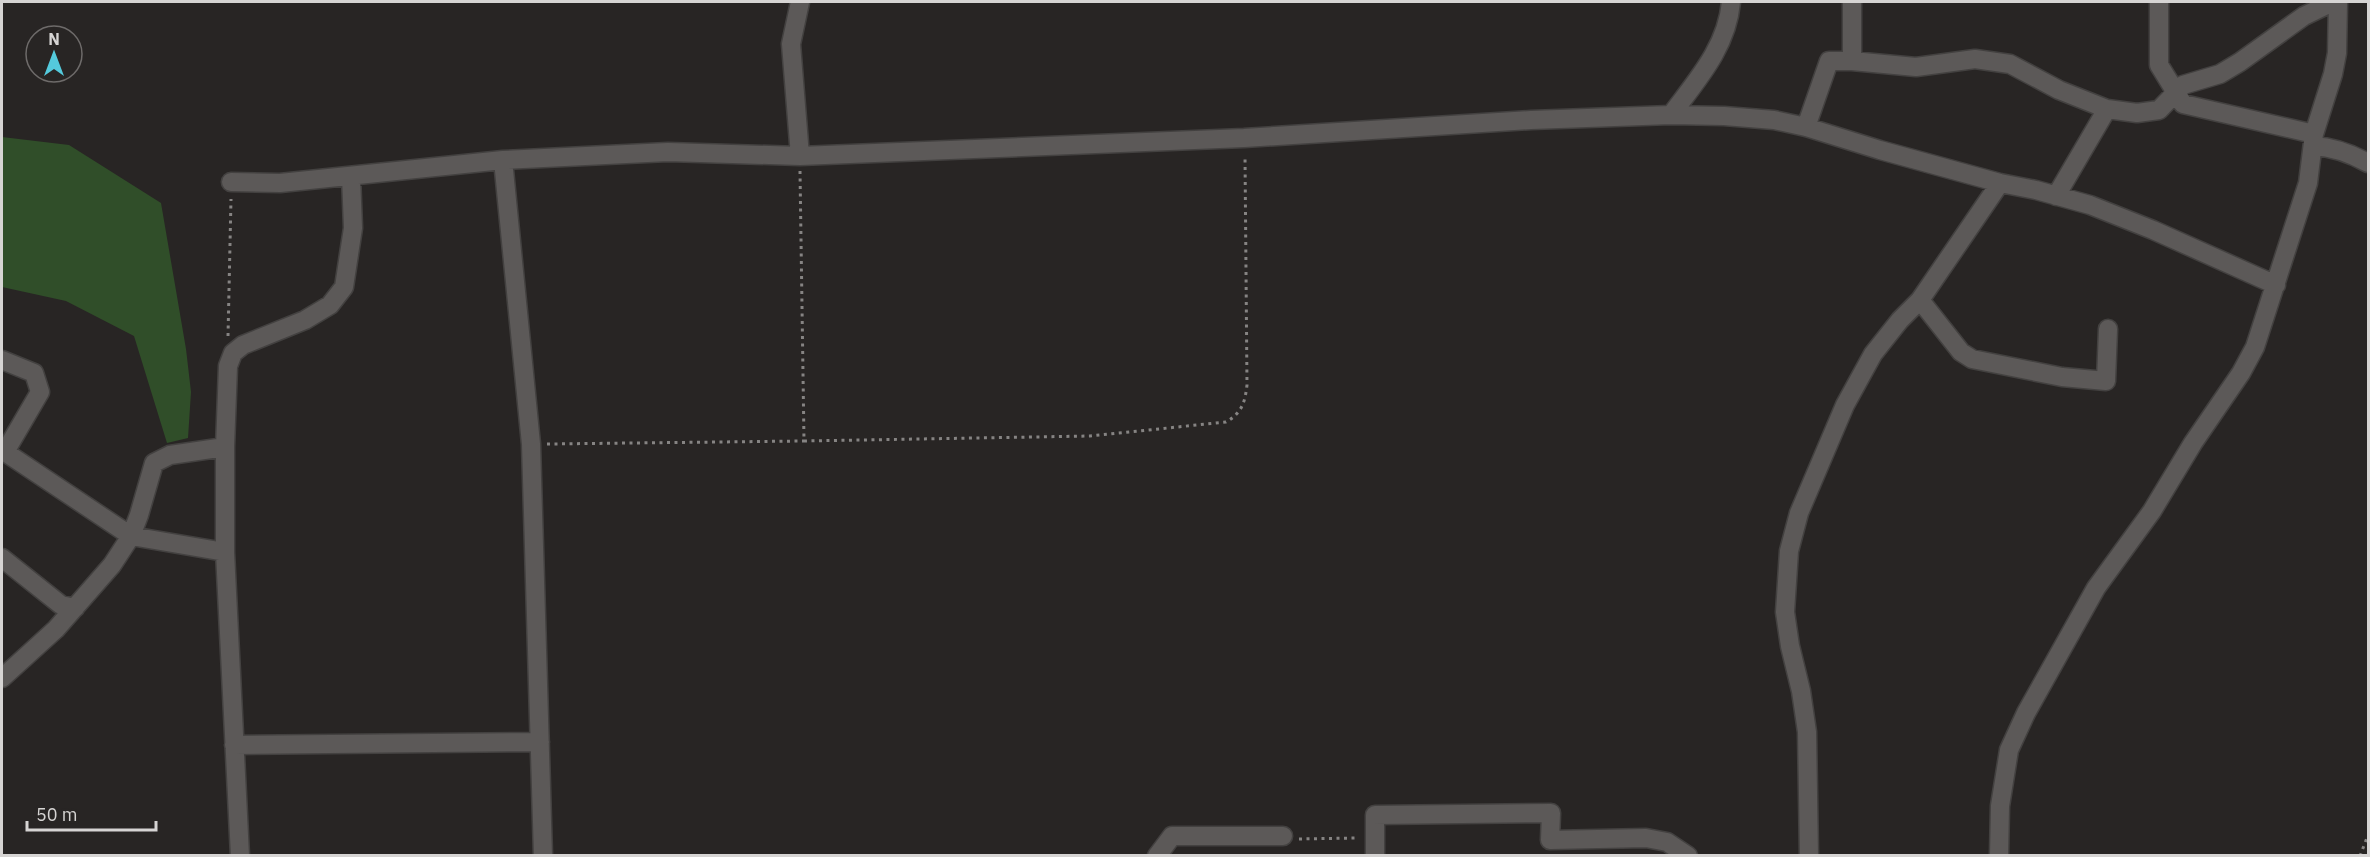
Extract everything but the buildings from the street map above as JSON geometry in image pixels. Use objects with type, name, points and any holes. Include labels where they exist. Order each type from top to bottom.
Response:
[{"type":"street","points":[[800,2],[791,44],[800,156]]},
{"type":"street","points":[[1671,115],[1713,58],[1722,39],[1731,2]]},
{"type":"street","points":[[1852,2],[1852,61]]},
{"type":"street","points":[[2159,2],[2158,65],[2183,104],[2313,140],[2368,163]]},
{"type":"street","points":[[1806,127],[1828,61],[1917,67],[1975,59],[2010,64],[2059,90],[2108,109],[2137,113],[2159,110],[2183,85],[2220,74],[2304,16],[2333,2]]},
{"type":"street","points":[[1999,855],[2000,807],[2009,750],[2026,713],[2096,588],[2152,511],[2193,443],[2241,373],[2255,347],[2308,183],[2313,140],[2337,53],[2338,2]]},
{"type":"street","points":[[2056,196],[2108,109]]},
{"type":"street","points":[[231,182],[280,183],[503,160],[668,152],[800,156],[1244,138],[1531,120],[1671,115],[1724,116],[1774,120],[1806,127],[2000,183],[2090,205],[2153,230],[2276,285]]},
{"type":"street","points":[[503,160],[531,444],[543,855]]},
{"type":"street","points":[[240,855],[225,552],[228,366],[233,353],[243,345],[305,320],[330,305],[344,287],[353,228],[351,176]]},
{"type":"street","points":[[1809,855],[1807,732],[1802,691],[1790,646],[1785,612],[1789,551],[1799,513],[1845,405],[1873,354],[1900,320],[1920,300],[2000,183]]},
{"type":"street","points":[[1920,300],[1961,352],[1971,359],[2062,376],[2106,381],[2108,330]]},
{"type":"street","points":[[2,360],[34,373],[40,392],[3,451],[131,536],[225,552]]},
{"type":"street","points":[[3,676],[56,629],[112,565],[131,536],[140,515],[154,463],[170,455],[225,447]]},
{"type":"street","points":[[2,558],[61,604],[75,609]]},
{"type":"street","points":[[234,746],[540,742]]},
{"type":"street","points":[[1375,847],[1375,815],[1551,813],[1551,840],[1655,848],[1667,842],[1688,855]]},
{"type":"street","points":[[1157,855],[1172,836],[1283,836]]},
{"type":"path","points":[[531,444],[1090,436],[1226,423],[1237,416],[1245,402],[1247,385],[1244,138]]},
{"type":"path","points":[[800,156],[804,441]]},
{"type":"path","points":[[231,182],[227,346],[233,353]]},
{"type":"path","points":[[2360,855],[2368,835]]},
{"type":"path","points":[[1283,836],[1288,839],[1375,847]]},
{"type":"green space","points":[[2,137],[69,145],[161,203],[186,349],[191,392],[188,438],[167,443],[134,336],[66,301],[2,287]]}]
